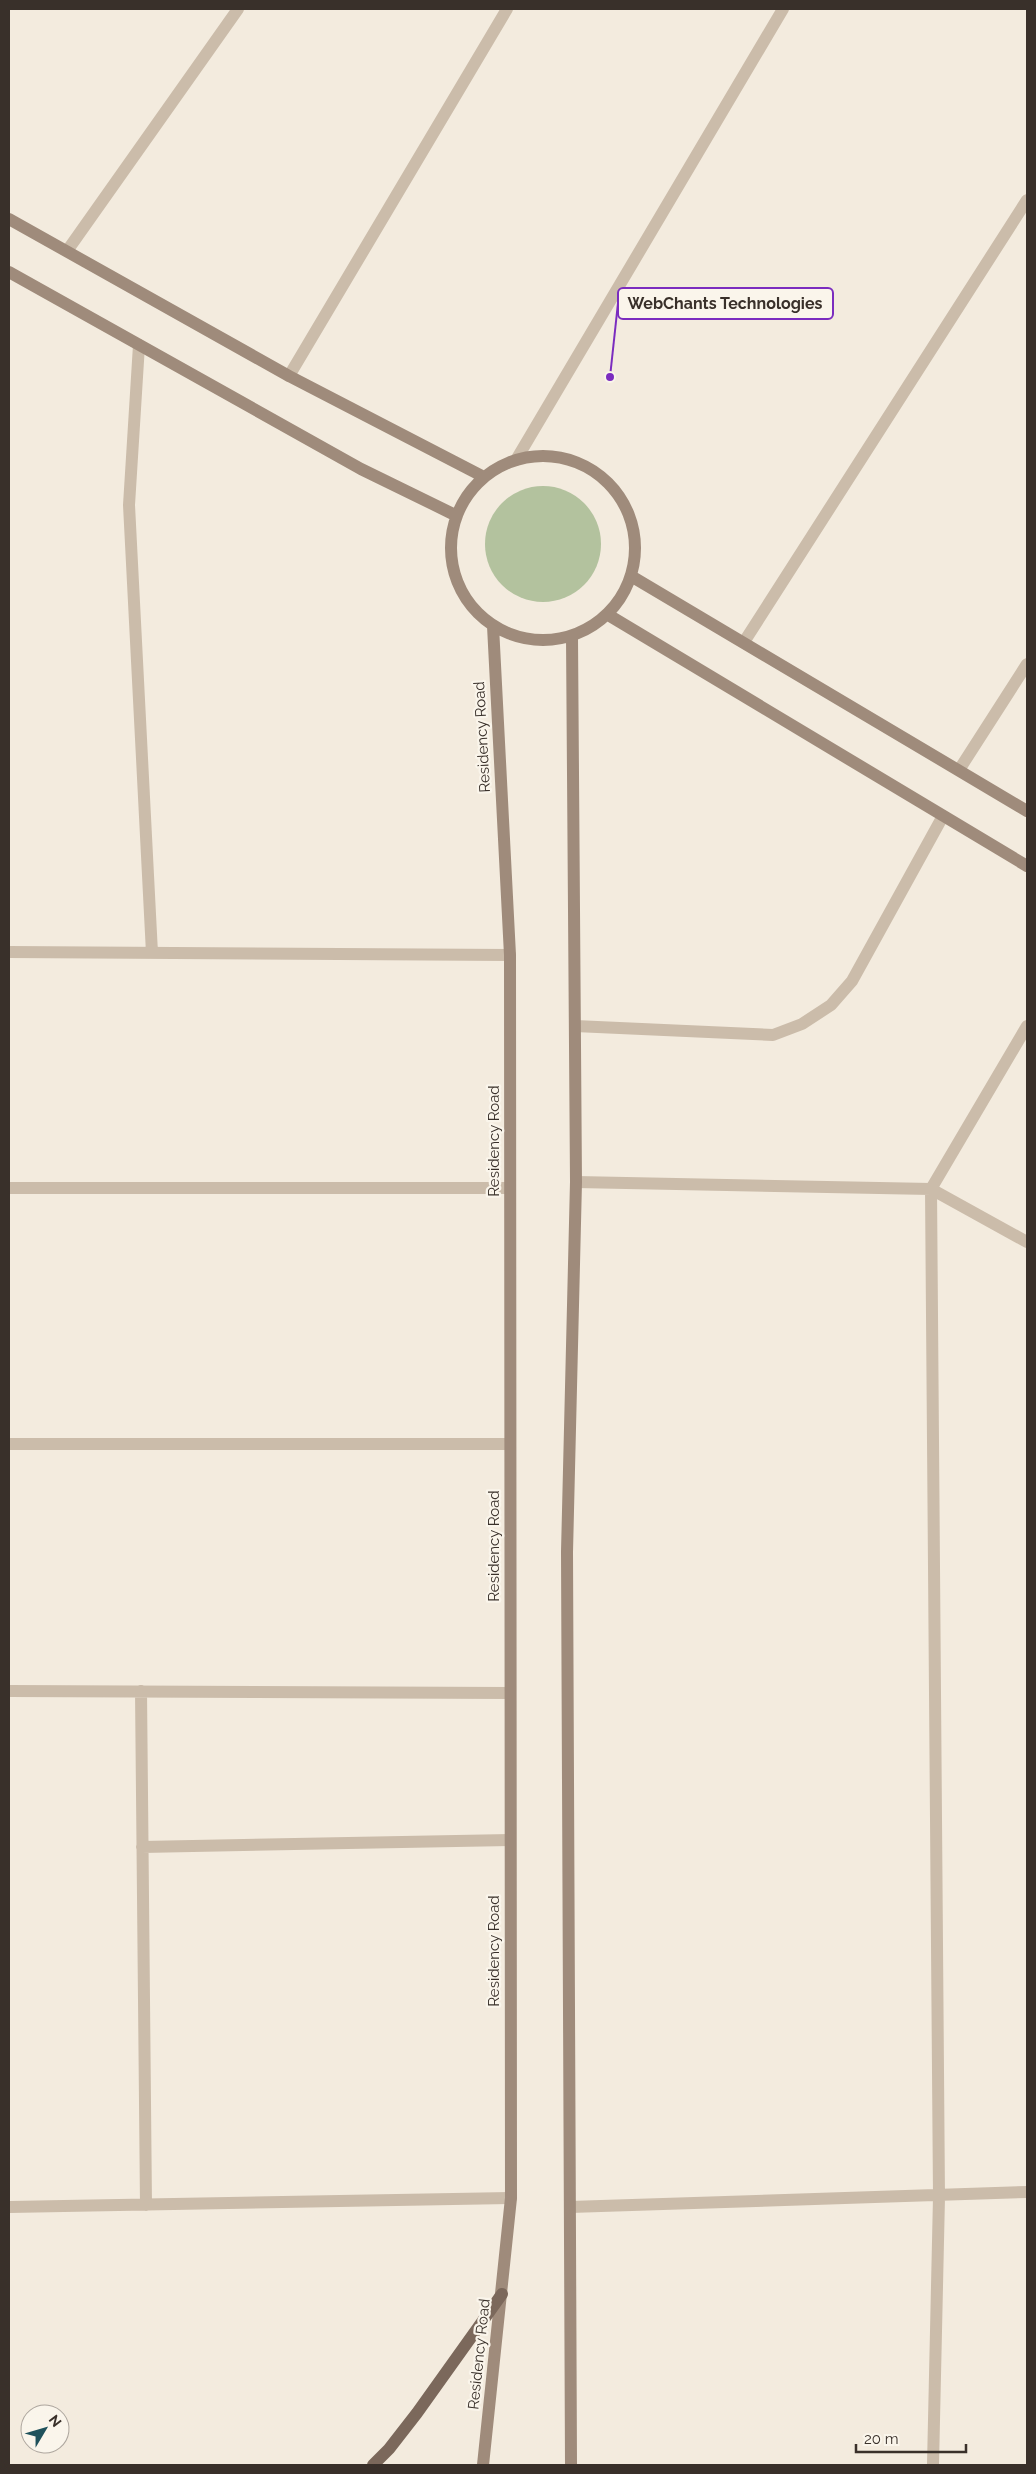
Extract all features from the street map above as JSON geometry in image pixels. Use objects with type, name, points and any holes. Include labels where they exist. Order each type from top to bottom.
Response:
[{"type":"main road","points":[[9,219],[289,376],[484,477]]},
{"type":"main road","points":[[9,272],[361,469],[455,515]]},
{"type":"main road","points":[[557,456],[587,467],[612,487],[629,514],[635,544],[631,576],[610,616],[572,636],[545,641],[518,638],[493,626],[470,605],[454,578],[450,546],[455,515],[472,488],[484,477],[496,468],[525,457],[557,456]]},
{"type":"main road","points":[[631,576],[1027,812]]},
{"type":"main road","points":[[610,616],[1027,866]]},
{"type":"main road","name":"Residency Road","points":[[483,2465],[511,2198],[510,955],[493,626]]},
{"type":"main road","points":[[571,2465],[568,1552],[576,1182],[572,636]]},
{"type":"main road","points":[[373,2465],[389,2449],[417,2413],[502,2294]]},
{"type":"street","points":[[67,251],[238,9]]},
{"type":"street","points":[[289,376],[507,9]]},
{"type":"street","points":[[516,460],[783,9]]},
{"type":"street","points":[[744,642],[1027,200]]},
{"type":"street","points":[[139,345],[129,505],[152,953]]},
{"type":"street","points":[[959,770],[1027,664]]},
{"type":"street","points":[[575,1026],[773,1034],[802,1024],[831,1005],[852,981],[943,816]]},
{"type":"street","points":[[9,952],[510,955]]},
{"type":"street","points":[[933,2465],[939,2197],[932,1189],[1027,1026]]},
{"type":"street","points":[[576,1182],[932,1189],[1027,1242]]},
{"type":"street","points":[[9,1188],[510,1188]]},
{"type":"street","points":[[9,1444],[510,1444]]},
{"type":"street","points":[[9,1691],[510,1693]]},
{"type":"street","points":[[141,1691],[146,2205]]},
{"type":"street","points":[[142,1847],[510,1840]]},
{"type":"street","points":[[570,2207],[939,2197],[1027,2192]]},
{"type":"street","points":[[9,2207],[511,2198]]},
{"type":"green space","points":[[543,486],[565,490],[575,495],[584,503],[592,512],[597,522],[601,544],[597,566],[592,576],[584,585],[575,593],[565,598],[543,602],[521,598],[511,593],[502,585],[494,576],[489,566],[485,544],[489,522],[494,512],[502,503],[511,495],[521,490]]},
{"type":"place","name":"WebChants Technologies","points":[[610,377]]}]
